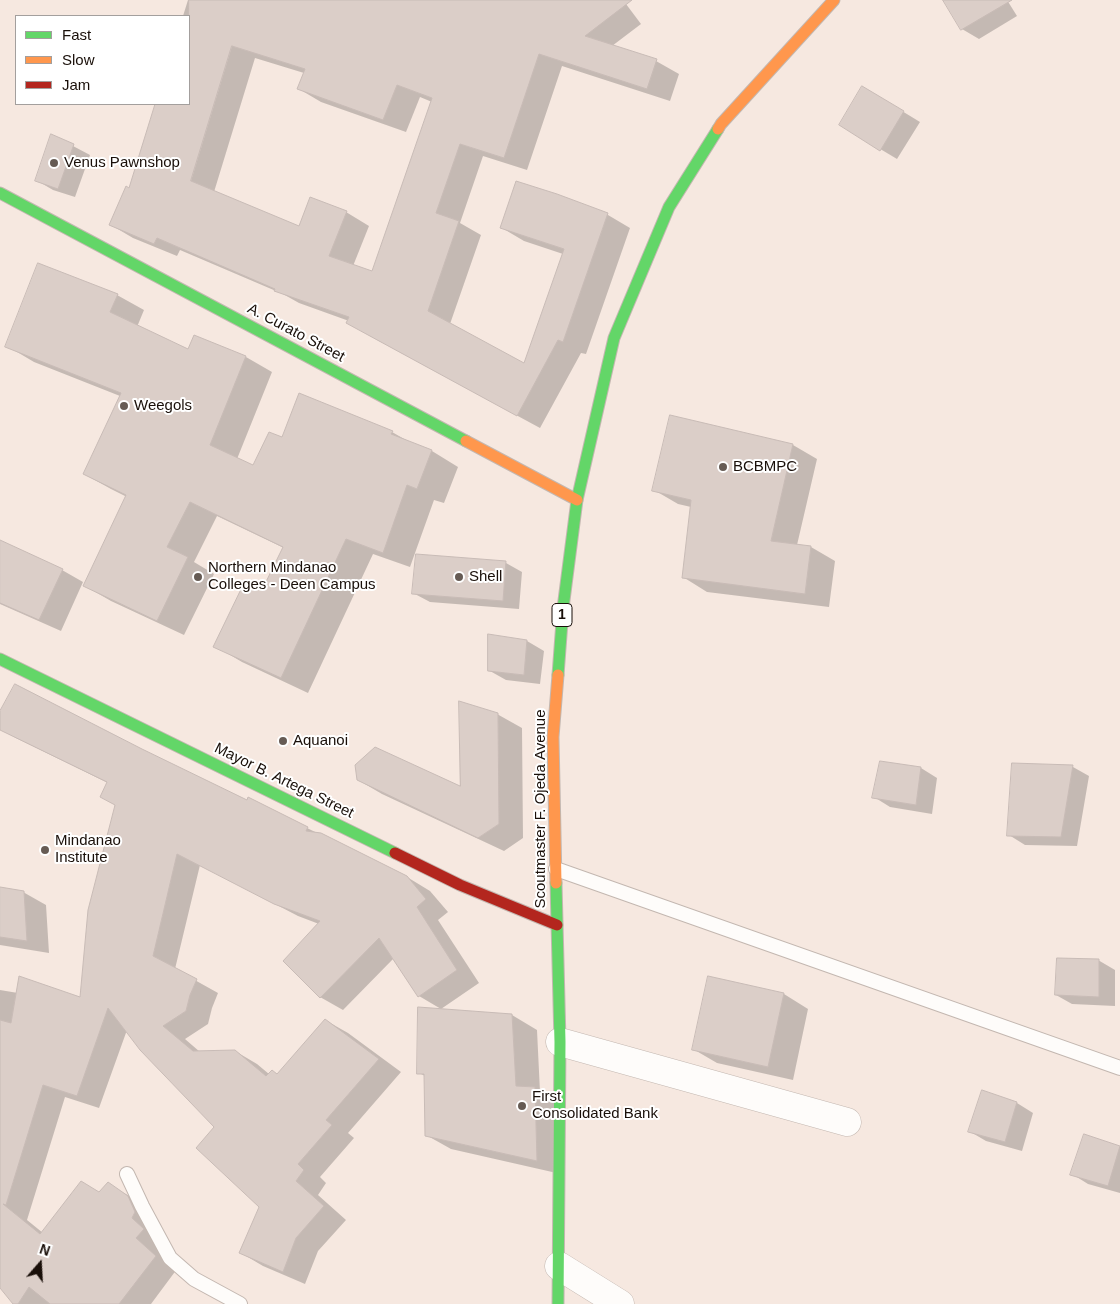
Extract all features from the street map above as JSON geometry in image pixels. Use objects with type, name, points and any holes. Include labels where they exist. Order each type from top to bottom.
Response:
[{"type":"main road","name":"Scoutmaster F. Ojeda Avenue","points":[[558,1304],[560,1042],[553,737],[563,608],[577,500],[614,338],[669,207],[721,124],[834,0]]},
{"type":"main road","name":"A. Curato Street","points":[[0,193],[577,500]]},
{"type":"main road","name":"Mayor B. Artega Street","points":[[0,659],[460,885],[557,925]]},
{"type":"street","points":[[560,1042],[847,1122]]},
{"type":"street","points":[[558,1266],[620,1304]]},
{"type":"lane","points":[[556,869],[1120,1068]]},
{"type":"lane","points":[[127,1174],[170,1258],[194,1279],[240,1304]]},
{"type":"building","points":[[189,0],[632,0],[585,36],[657,59],[647,89],[539,54],[504,158],[460,144],[436,213],[459,221],[428,311],[524,363],[564,249],[500,228],[516,181],[608,213],[563,342],[558,340],[517,416],[346,323],[349,317],[274,291],[275,289],[157,238],[154,244],[109,225],[126,186],[129,188],[155,105],[190,105]],"holes":[[[232,46],[305,69],[297,89],[383,120],[397,85],[432,98],[372,271],[329,256],[347,211],[310,197],[299,226],[191,181]]]},
{"type":"building","points":[[943,0],[1012,0],[961,30]]},
{"type":"building","points":[[862,86],[904,111],[880,151],[839,125]]},
{"type":"building","name":"Venus Pawnshop","points":[[51,134],[74,144],[58,189],[35,181]]},
{"type":"building","points":[[38,263],[118,294],[110,312],[188,349],[194,335],[246,356],[210,445],[253,465],[269,432],[282,437],[299,393],[393,431],[391,434],[432,450],[417,489],[407,485],[383,553],[346,539],[281,678],[213,647],[244,583],[262,590],[283,547],[190,502],[167,547],[188,557],[157,621],[83,586],[126,495],[83,474],[121,393],[5,347]]},
{"type":"building","points":[[670,415],[793,444],[771,541],[811,546],[805,594],[682,578],[691,500],[652,491]]},
{"type":"building","points":[[0,540],[63,569],[39,620],[0,603]]},
{"type":"building","name":"Shell","points":[[416,554],[506,561],[503,601],[412,594]]},
{"type":"building","points":[[488,634],[527,640],[524,675],[488,671]]},
{"type":"building","points":[[15,684],[142,749],[247,800],[248,797],[308,827],[306,831],[321,833],[407,876],[426,899],[417,907],[457,970],[418,997],[379,938],[320,998],[283,961],[320,921],[274,904],[177,854],[153,956],[197,979],[186,1011],[163,1026],[193,1051],[235,1050],[266,1076],[272,1070],[277,1074],[325,1019],[379,1059],[326,1120],[332,1125],[298,1164],[304,1170],[296,1181],[324,1206],[296,1238],[283,1272],[239,1253],[259,1207],[196,1148],[214,1127],[140,1050],[108,1008],[77,1096],[43,1085],[6,1205],[3,1204],[40,1234],[81,1181],[99,1192],[108,1182],[128,1196],[135,1212],[132,1218],[144,1229],[136,1238],[156,1256],[119,1304],[50,1304],[29,1287],[18,1304],[13,1304],[0,1288],[0,1020],[11,1023],[19,976],[80,997],[88,910],[115,805],[100,797],[107,782],[0,730],[0,711]]},
{"type":"building","points":[[459,701],[498,713],[499,824],[478,838],[357,780],[355,765],[375,747],[460,786]]},
{"type":"building","points":[[880,761],[921,767],[916,805],[872,798]]},
{"type":"building","points":[[1012,763],[1073,765],[1061,837],[1007,836]]},
{"type":"building","points":[[0,887],[24,891],[27,941],[0,937]]},
{"type":"building","points":[[1057,958],[1099,959],[1099,997],[1055,995]]},
{"type":"building","points":[[708,976],[784,993],[768,1067],[692,1050]]},
{"type":"building","points":[[418,1007],[512,1014],[516,1086],[535,1087],[537,1161],[425,1136],[424,1074],[417,1074]]},
{"type":"building","points":[[982,1090],[1017,1102],[1005,1142],[968,1132]]},
{"type":"building","points":[[1084,1134],[1120,1146],[1108,1186],[1070,1175]]},
{"type":"traffic: fast","points":[[558,675],[563,608],[577,500],[614,338],[669,207],[718,129]]},
{"type":"traffic: fast","points":[[0,193],[466,441]]},
{"type":"traffic: fast","points":[[0,659],[395,853]]},
{"type":"traffic: fast","points":[[556,883],[560,1042],[558,1304]]},
{"type":"traffic: slow","points":[[718,129],[834,0]]},
{"type":"traffic: slow","points":[[466,441],[577,500]]},
{"type":"traffic: slow","points":[[556,883],[553,737],[558,675]]},
{"type":"traffic: jam","points":[[395,853],[460,885],[557,925]]},
{"type":"place","name":"Venus Pawnshop","points":[[54,163]]},
{"type":"place","name":"Weegols","points":[[124,406]]},
{"type":"place","name":"BCBMPC","points":[[723,467]]},
{"type":"place","name":"Northern Mindanao Colleges - Deen Campus","points":[[198,577]]},
{"type":"place","name":"Shell","points":[[459,577]]},
{"type":"place","name":"Aquanoi","points":[[283,741]]},
{"type":"place","name":"Mindanao Institute","points":[[45,850]]},
{"type":"place","name":"First Consolidated Bank","points":[[522,1106]]}]
